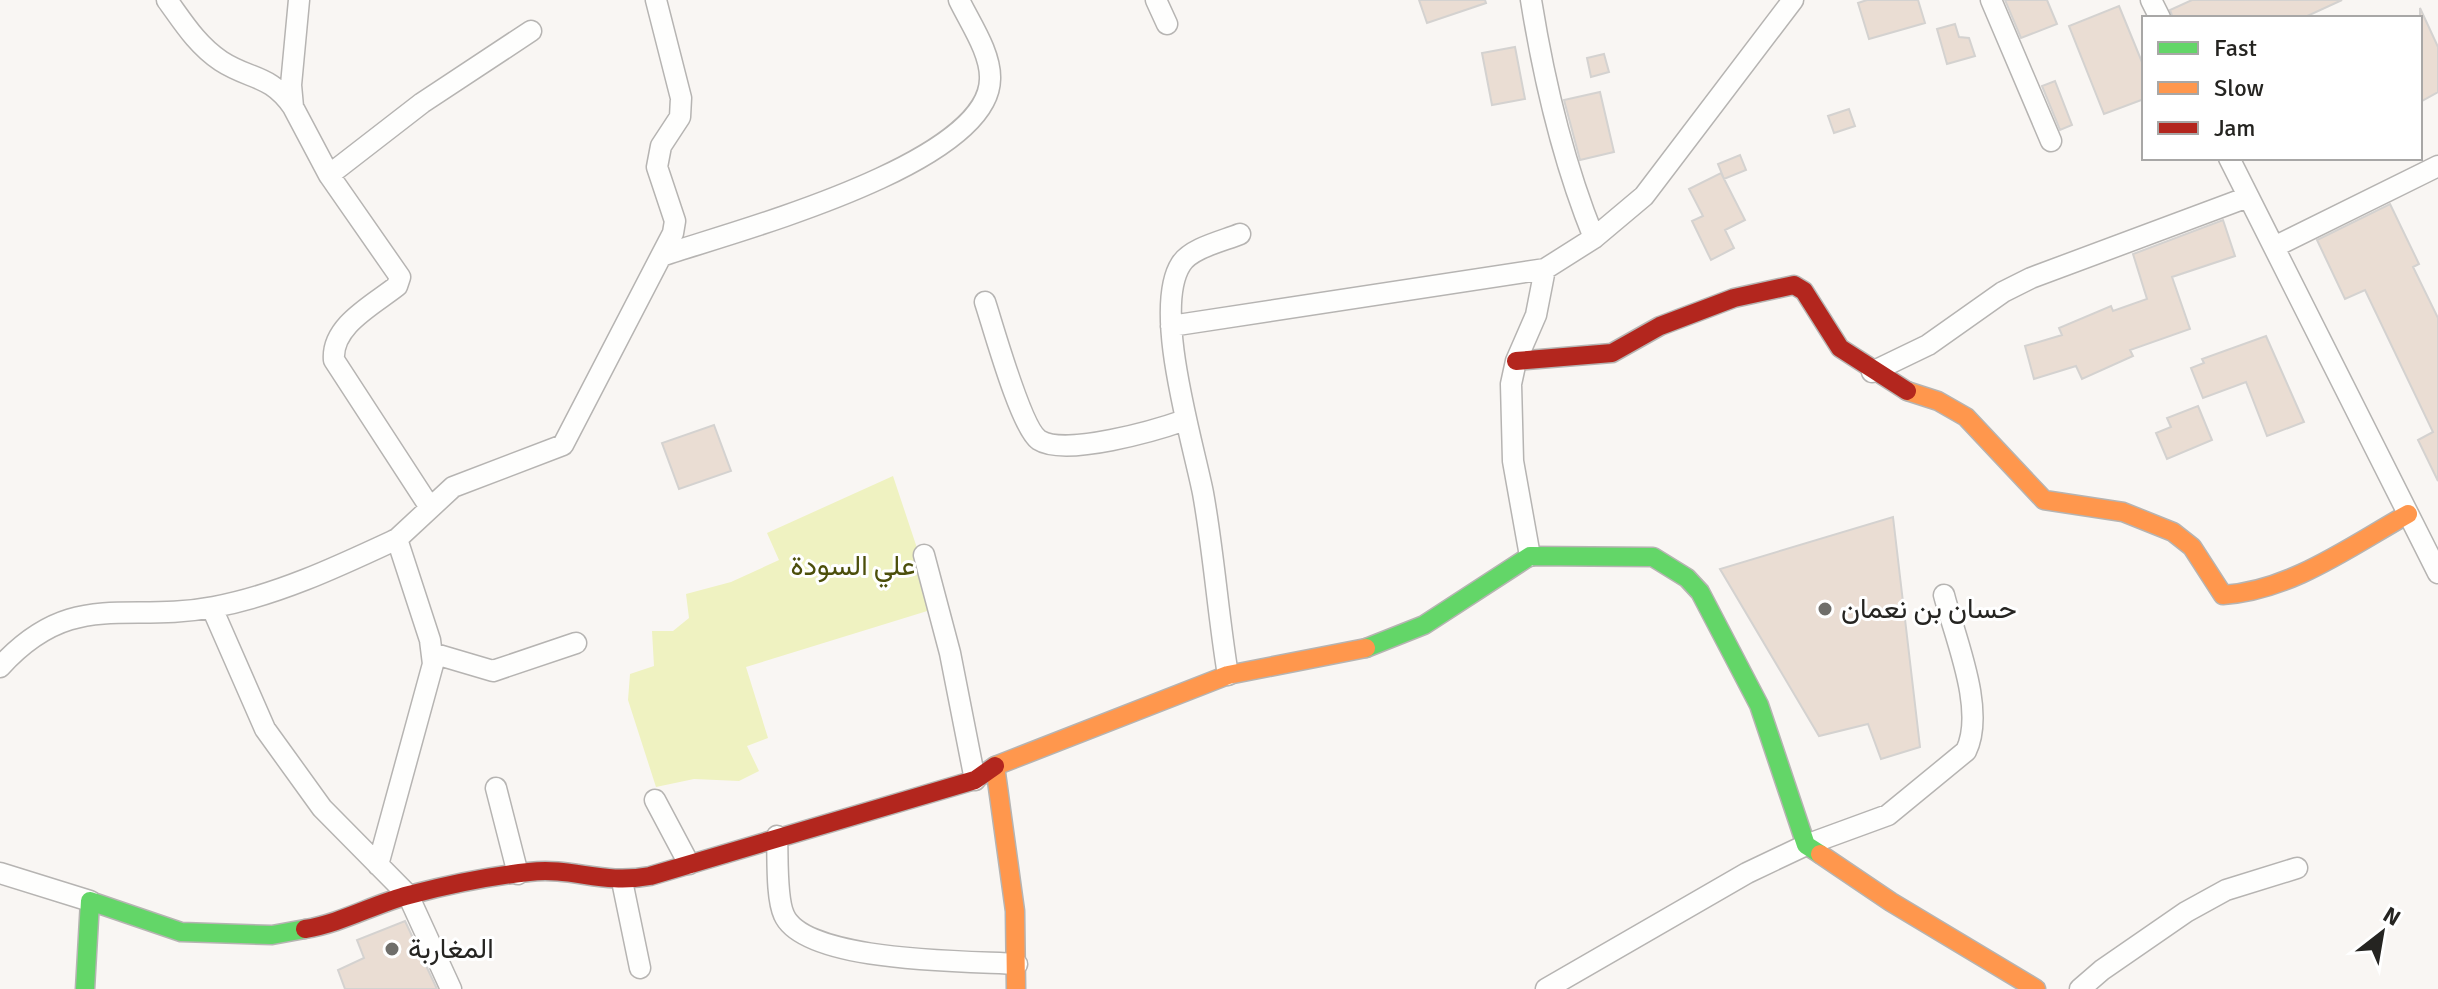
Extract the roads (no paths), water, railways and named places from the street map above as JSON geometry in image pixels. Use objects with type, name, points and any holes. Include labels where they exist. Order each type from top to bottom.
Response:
[{"type":"street","points":[[167,0],[209,52],[222,62],[271,82],[293,107],[329,175],[400,277],[397,286],[344,329],[337,339],[334,360],[429,506]]},
{"type":"street","points":[[293,107],[291,85],[299,0]]},
{"type":"street","points":[[0,667],[37,632],[62,621],[92,613],[212,608],[274,591],[397,539],[429,506],[453,487],[563,445],[599,370],[664,255],[675,221],[657,167],[661,146],[682,109],[656,0]]},
{"type":"street","points":[[664,255],[815,205],[919,159],[951,138],[981,104],[991,81],[985,55],[959,0]]},
{"type":"street","points":[[1156,0],[1167,24]]},
{"type":"street","points":[[1531,0],[1557,128],[1576,195],[1594,238]]},
{"type":"street","points":[[1171,326],[1545,269],[1594,238],[1644,196],[1793,0]]},
{"type":"street","points":[[1991,0],[2051,141]]},
{"type":"street","points":[[329,175],[422,103],[531,31]]},
{"type":"street","points":[[2230,160],[2438,573]]},
{"type":"street","points":[[2274,247],[2438,166]]},
{"type":"street","points":[[1872,372],[1928,345],[2003,292],[2031,278],[2248,197]]},
{"type":"street","points":[[1228,675],[1203,491],[1185,420],[1171,326],[1174,280],[1181,263],[1193,254],[1240,234]]},
{"type":"street","points":[[1530,556],[1513,461],[1511,384],[1516,361],[1536,315],[1545,269]]},
{"type":"street","points":[[1516,361],[1612,353],[1660,326],[1734,298],[1794,285],[1804,291],[1840,348],[1872,372],[1966,417],[1997,446],[2044,500],[2060,507],[2119,511],[2163,528],[2191,546],[2223,595],[2236,596],[2263,588],[2408,514]]},
{"type":"street","points":[[985,302],[999,352],[1031,430],[1039,440],[1058,444],[1118,440],[1185,420]]},
{"type":"street","points":[[378,865],[402,766],[429,682],[432,653],[397,539]]},
{"type":"street","points":[[924,555],[950,653],[975,780]]},
{"type":"street","points":[[0,873],[181,932],[272,935],[326,926],[408,895],[518,874],[561,870],[594,879],[622,881],[975,780],[995,766],[1228,675],[1376,646],[1424,625],[1530,556],[1653,557],[1687,578],[1700,592],[1759,705],[1806,845],[1891,902],[2036,989]]},
{"type":"street","points":[[1546,989],[1684,907],[1806,845],[1888,815],[1966,751],[1973,736],[1974,711],[1944,595]]},
{"type":"street","points":[[212,608],[265,729],[322,808],[408,895],[451,989]]},
{"type":"street","points":[[432,653],[493,671],[576,643]]},
{"type":"street","points":[[995,766],[1015,911],[1016,989]]},
{"type":"street","points":[[496,788],[518,874]]},
{"type":"street","points":[[655,800],[689,864]]},
{"type":"street","points":[[777,836],[783,914],[801,933],[846,952],[1017,964]]},
{"type":"street","points":[[2080,989],[2102,970],[2186,912],[2226,890],[2297,868]]},
{"type":"street","points":[[622,881],[640,968]]},
{"type":"street","points":[[85,989],[90,901]]},
{"type":"place","name":"حسان بن نعمان","points":[[1825,609]]},
{"type":"place","name":"المغاربة","points":[[392,949]]},
{"type":"park label","name":"علي السودة","points":[[853,566]]}]
